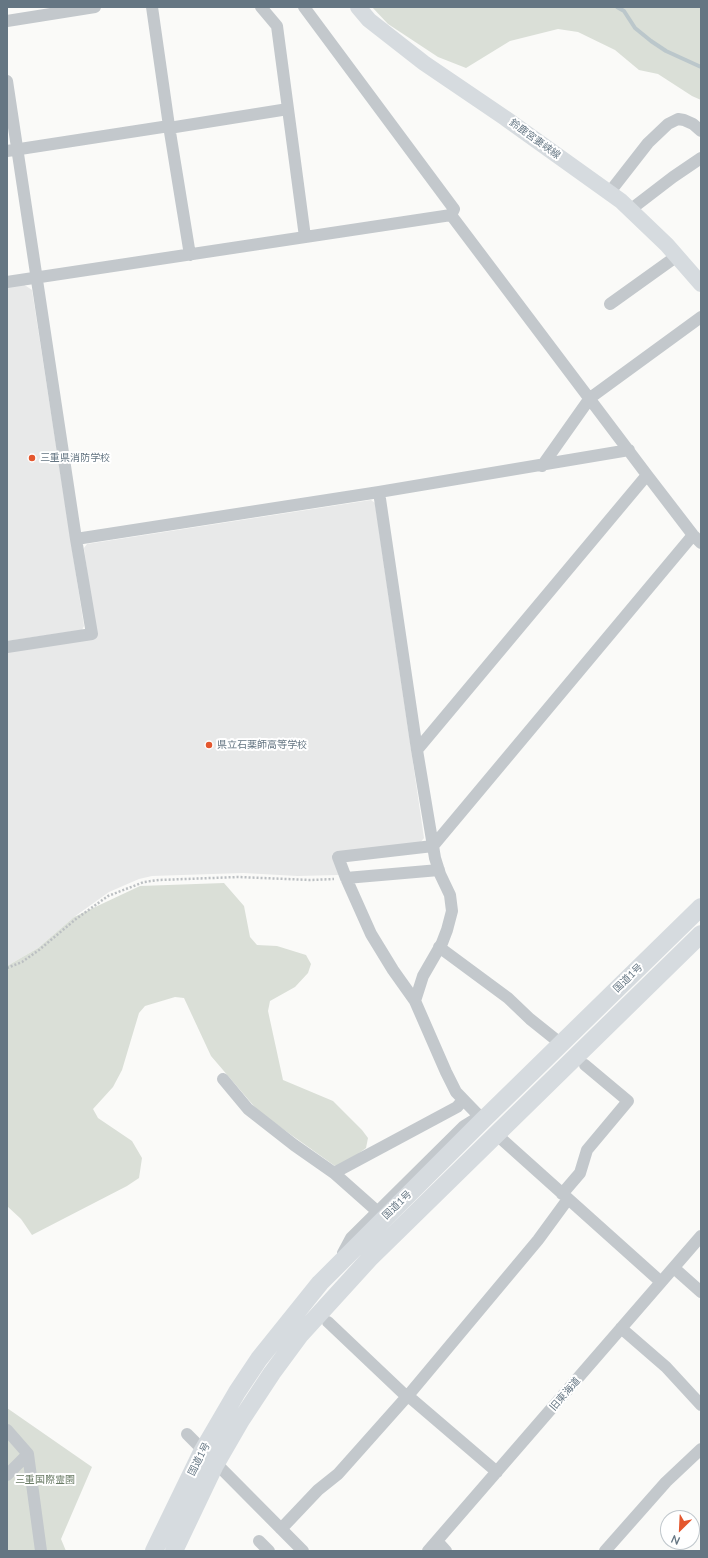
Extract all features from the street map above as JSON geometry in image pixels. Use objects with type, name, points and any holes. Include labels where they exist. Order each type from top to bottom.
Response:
[{"type":"highway","name":"国道1号","points":[[154,1551],[202,1452],[237,1392],[286,1323],[335,1266],[481,1118],[701,907]]},
{"type":"highway","name":"国道1号","points":[[174,1551],[215,1466],[241,1420],[272,1373],[300,1336],[370,1257],[497,1135],[701,934]]},
{"type":"main road","name":"鈴鹿宮妻峡線","points":[[358,7],[369,20],[424,63],[506,118],[609,193],[630,210],[667,245],[701,284]]},
{"type":"street","points":[[7,21],[95,7]]},
{"type":"street","points":[[152,7],[169,127],[190,255]]},
{"type":"street","points":[[261,7],[277,26],[305,237]]},
{"type":"street","points":[[304,7],[454,209],[451,215]]},
{"type":"street","points":[[7,81],[12,150],[36,278],[92,634],[7,647]]},
{"type":"street","points":[[12,150],[288,109]]},
{"type":"street","points":[[609,193],[648,143],[668,124],[678,119],[684,120],[701,131]]},
{"type":"street","points":[[630,210],[673,177],[701,158]]},
{"type":"street","points":[[7,282],[451,215]]},
{"type":"street","points":[[335,1266],[351,1238],[464,1126],[481,1118],[462,1100],[456,1092],[415,1000],[393,970],[371,934],[338,857],[433,846],[698,537],[647,475],[451,215]]},
{"type":"street","points":[[610,304],[677,256]]},
{"type":"street","points":[[542,466],[590,398],[701,317]]},
{"type":"street","points":[[76,539],[542,466],[629,450]]},
{"type":"street","points":[[417,750],[647,475]]},
{"type":"street","points":[[379,492],[417,750],[435,858],[450,895],[452,911],[447,930],[423,976],[415,1000]]},
{"type":"street","points":[[346,878],[439,870]]},
{"type":"street","points":[[439,947],[508,998],[530,1019],[555,1039]]},
{"type":"street","points":[[281,1529],[318,1490],[338,1474],[373,1436],[538,1240],[580,1173],[587,1150],[628,1101],[585,1065]]},
{"type":"street","points":[[223,1078],[248,1109],[294,1145],[334,1173],[378,1212]]},
{"type":"street","points":[[334,1173],[416,1127],[457,1107],[462,1100]]},
{"type":"street","points":[[497,1135],[661,1282]]},
{"type":"street","name":"旧東海道","points":[[428,1551],[701,1236]]},
{"type":"street","points":[[674,1268],[701,1292]]},
{"type":"street","points":[[328,1322],[407,1396],[497,1472]]},
{"type":"street","points":[[621,1328],[666,1367],[701,1405]]},
{"type":"street","points":[[7,1430],[28,1454],[41,1551]]},
{"type":"street","points":[[187,1434],[303,1551]]},
{"type":"street","points":[[605,1551],[666,1482],[701,1449]]},
{"type":"street","points":[[7,1475],[28,1454]]},
{"type":"street","points":[[437,1541],[446,1551]]},
{"type":"street","points":[[259,1542],[269,1551]]},
{"type":"path","points":[[7,968],[22,962],[39,950],[76,919],[108,896],[144,882],[159,880],[238,877],[310,880],[346,878]]},
{"type":"shaded area","name":"三重県消防学校","points":[[23,284],[32,290],[84,626],[82,630],[7,641],[7,287]]},
{"type":"shaded area","name":"県立石薬師高等学校","points":[[371,500],[375,503],[424,838],[420,843],[332,854],[339,873],[338,875],[298,876],[243,873],[152,876],[139,879],[109,892],[74,917],[38,948],[7,966],[7,652],[96,638],[84,548],[87,544]]},
{"type":"green space","points":[[372,7],[701,7],[701,100],[692,96],[658,74],[639,70],[615,50],[578,32],[558,29],[510,41],[466,68],[438,57],[388,24]]},
{"type":"green space","points":[[224,883],[244,906],[250,937],[257,945],[277,946],[306,955],[311,964],[308,973],[295,987],[270,1001],[268,1011],[283,1080],[333,1101],[368,1138],[366,1148],[350,1160],[335,1166],[259,1112],[211,1056],[184,998],[175,997],[145,1006],[139,1013],[122,1070],[113,1087],[93,1109],[98,1118],[132,1141],[142,1158],[139,1178],[127,1186],[32,1235],[21,1219],[7,1206],[7,966],[38,948],[74,917],[140,886]]},
{"type":"green space","name":"三重国際霊園","points":[[7,1408],[92,1467],[61,1539],[66,1551],[7,1551]]},
{"type":"waterway","points":[[617,7],[624,11],[635,28],[651,41],[666,51],[701,67]]},
{"type":"place","name":"三重県消防学校","points":[[32,458]]},
{"type":"place","name":"県立石薬師高等学校","points":[[209,745]]}]
